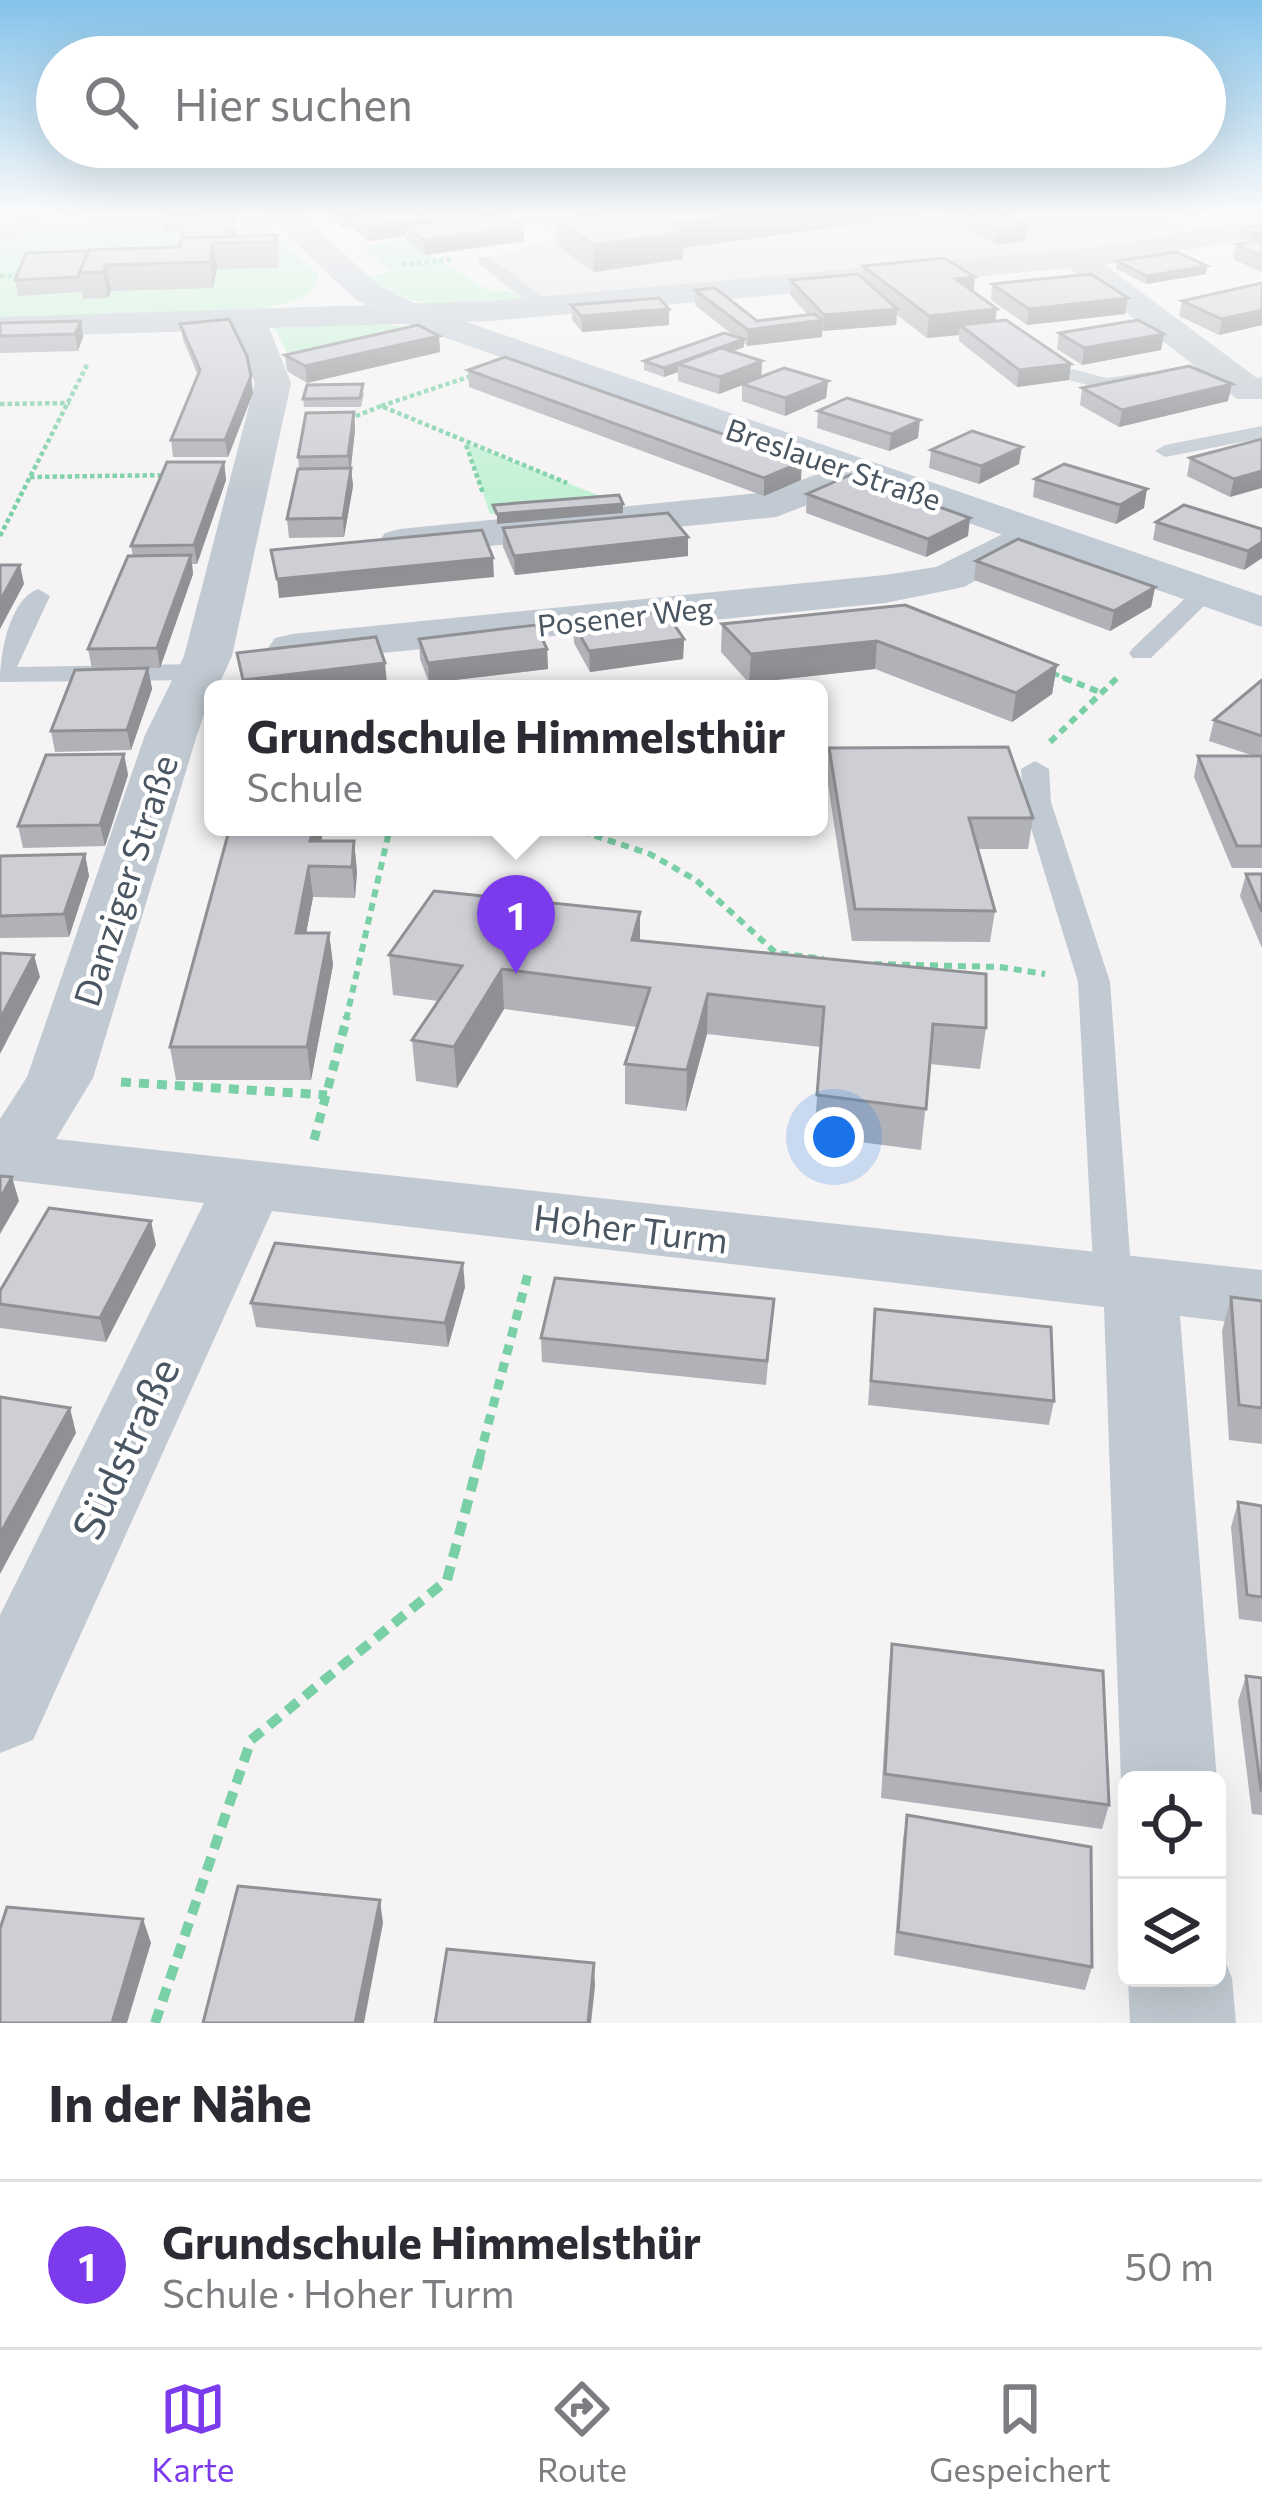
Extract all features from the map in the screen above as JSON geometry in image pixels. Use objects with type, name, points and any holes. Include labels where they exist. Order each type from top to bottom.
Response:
[{"type":"street","name":"Breslauer Straße","points":[[395,306],[1262,612]]},
{"type":"street","points":[[0,327],[535,306]]},
{"type":"street","points":[[1139,306],[1239,384]]},
{"type":"street","name":"Danziger Straße","points":[[5,1157],[60,1078],[171,735],[252,557],[255,451],[273,383],[248,318]]},
{"type":"street","points":[[363,546],[776,504],[858,471]]},
{"type":"street","name":"Posener Weg","points":[[204,664],[886,589],[949,578],[1031,533]]},
{"type":"street","name":"Hoher Turm","points":[[5,1157],[1262,1298]]},
{"type":"street","name":"Südstraße","points":[[0,1712],[248,1186]]},
{"type":"street","points":[[1127,1285],[1168,1771]]},
{"type":"street","points":[[1181,1987],[1183,2023]]},
{"type":"lane","points":[[1072,375],[1106,384],[1176,375]]},
{"type":"lane","points":[[1165,451],[1262,432]]},
{"type":"lane","points":[[1142,652],[1205,592]]},
{"type":"lane","points":[[38,596],[1,675],[204,664]]},
{"type":"lane","points":[[1035,769],[1037,802],[1094,982],[1127,1285]]},
{"type":"path","points":[[0,536],[71,403],[106,324]]},
{"type":"path","points":[[29,477],[255,451],[530,357]]},
{"type":"path","points":[[0,404],[71,403]]},
{"type":"path","points":[[381,406],[618,503],[671,515]]},
{"type":"path","points":[[1035,769],[1041,752],[1082,707],[1142,652]]},
{"type":"path","points":[[1037,666],[1102,692]]},
{"type":"path","points":[[316,1137],[388,836]]},
{"type":"path","points":[[595,836],[650,854],[697,880],[776,953],[844,961]]},
{"type":"path","points":[[867,964],[1000,967],[1094,982]]},
{"type":"path","points":[[60,1078],[327,1095]]},
{"type":"path","points":[[155,2023],[251,1741],[447,1580],[544,1216]]},
{"type":"green space","points":[[0,306],[272,306],[262,309],[0,319]]},
{"type":"green space","points":[[386,323],[435,337],[294,367],[275,328]]},
{"type":"green space","points":[[466,443],[618,503],[490,514]]},
{"type":"building","points":[[572,306],[669,309],[581,316]]},
{"type":"building","points":[[717,306],[738,306],[757,321],[814,314],[823,320],[748,330]]},
{"type":"building","points":[[816,306],[897,309],[824,315]]},
{"type":"building","points":[[916,306],[997,309],[929,316]]},
{"type":"building","points":[[1194,306],[1262,306],[1262,310],[1222,319]]},
{"type":"building","points":[[229,319],[251,376],[225,440],[171,440],[200,370],[180,324]]},
{"type":"building","points":[[1006,320],[1071,364],[1019,370],[960,325]]},
{"type":"building","points":[[1138,320],[1164,334],[1084,348],[1059,333]]},
{"type":"building","points":[[81,321],[75,334],[0,336],[0,323]]},
{"type":"building","points":[[418,325],[439,336],[305,366],[285,355]]},
{"type":"building","points":[[724,333],[744,339],[664,368],[644,361]]},
{"type":"building","points":[[721,348],[762,361],[720,377],[678,364]]},
{"type":"building","points":[[505,357],[802,462],[764,478],[468,370]]},
{"type":"building","points":[[1189,366],[1232,384],[1122,410],[1082,388]]},
{"type":"building","points":[[784,368],[828,381],[785,398],[742,384]]},
{"type":"building","points":[[363,384],[360,398],[303,399],[307,385]]},
{"type":"building","points":[[847,398],[920,420],[891,434],[818,411]]},
{"type":"building","points":[[354,412],[348,456],[298,457],[306,413]]},
{"type":"building","points":[[972,431],[1022,447],[981,466],[931,450]]},
{"type":"building","points":[[1262,439],[1262,471],[1234,479],[1190,458]]},
{"type":"building","points":[[167,462],[224,462],[194,545],[131,546]]},
{"type":"building","points":[[1064,464],[1147,489],[1120,505],[1035,479]]},
{"type":"building","points":[[351,468],[343,518],[287,519],[298,469]]},
{"type":"building","points":[[850,475],[970,518],[928,539],[807,494]]},
{"type":"building","points":[[619,495],[623,504],[497,514],[493,505]]},
{"type":"building","points":[[1184,505],[1262,529],[1262,542],[1248,551],[1156,522]]},
{"type":"building","points":[[668,513],[688,537],[514,556],[503,528]]},
{"type":"building","points":[[482,530],[493,558],[277,579],[271,550]]},
{"type":"building","points":[[1018,539],[1155,587],[1114,611],[976,561]]},
{"type":"building","points":[[191,555],[157,648],[88,649],[128,556]]},
{"type":"building","points":[[0,565],[20,565],[0,601]]},
{"type":"building","points":[[905,605],[1057,665],[1016,693],[877,641],[751,654],[722,624]]},
{"type":"building","points":[[665,611],[684,639],[589,651],[573,623]]},
{"type":"building","points":[[536,625],[547,649],[428,663],[419,639]]},
{"type":"building","points":[[376,637],[385,663],[243,680],[237,653]]},
{"type":"building","points":[[148,668],[127,730],[51,731],[75,670]]},
{"type":"building","points":[[1262,680],[1262,736],[1214,720]]},
{"type":"building","points":[[1008,747],[1033,818],[969,818],[995,911],[855,909],[829,748]]},
{"type":"building","points":[[124,754],[100,825],[18,826],[46,755]]},
{"type":"building","points":[[1198,756],[1262,756],[1262,846],[1237,846]]},
{"type":"building","points":[[228,836],[354,841],[352,867],[309,866],[296,933],[329,933],[307,1047],[170,1047]]},
{"type":"building","points":[[85,854],[64,914],[0,916],[0,856]]},
{"type":"building","points":[[1246,874],[1262,874],[1262,912]]},
{"type":"building","points":[[434,891],[640,912],[632,940],[986,974],[986,1028],[933,1024],[926,1109],[817,1095],[824,1007],[708,994],[687,1070],[625,1064],[650,988],[502,969],[454,1047],[412,1040],[462,966],[389,955]]},
{"type":"building","points":[[0,953],[34,955],[0,1019]]},
{"type":"building","points":[[0,1176],[12,1177],[0,1199]]},
{"type":"building","points":[[49,1208],[151,1221],[100,1318],[0,1304],[0,1291]]},
{"type":"building","points":[[275,1243],[463,1263],[445,1323],[251,1303]]},
{"type":"building","points":[[555,1278],[774,1299],[767,1361],[541,1338]]},
{"type":"building","points":[[1231,1297],[1262,1301],[1262,1408],[1239,1405]]},
{"type":"building","points":[[875,1309],[1051,1327],[1054,1401],[871,1381]]},
{"type":"building","points":[[0,1397],[70,1408],[0,1534]]},
{"type":"building","points":[[1238,1502],[1262,1506],[1262,1597],[1247,1595]]},
{"type":"building","points":[[892,1644],[1103,1671],[1109,1805],[885,1774]]},
{"type":"building","points":[[1246,1676],[1262,1678],[1262,1790],[1261,1790]]},
{"type":"building","points":[[907,1815],[1091,1847],[1092,1967],[898,1932]]},
{"type":"building","points":[[238,1886],[380,1900],[355,2023],[203,2023]]},
{"type":"building","points":[[7,1907],[143,1919],[112,2023],[0,2023],[0,1929]]},
{"type":"building","points":[[447,1949],[594,1963],[588,2023],[435,2023]]},
{"type":"place","name":"Grundschule Himmelsthür","points":[[516,974]]}]
